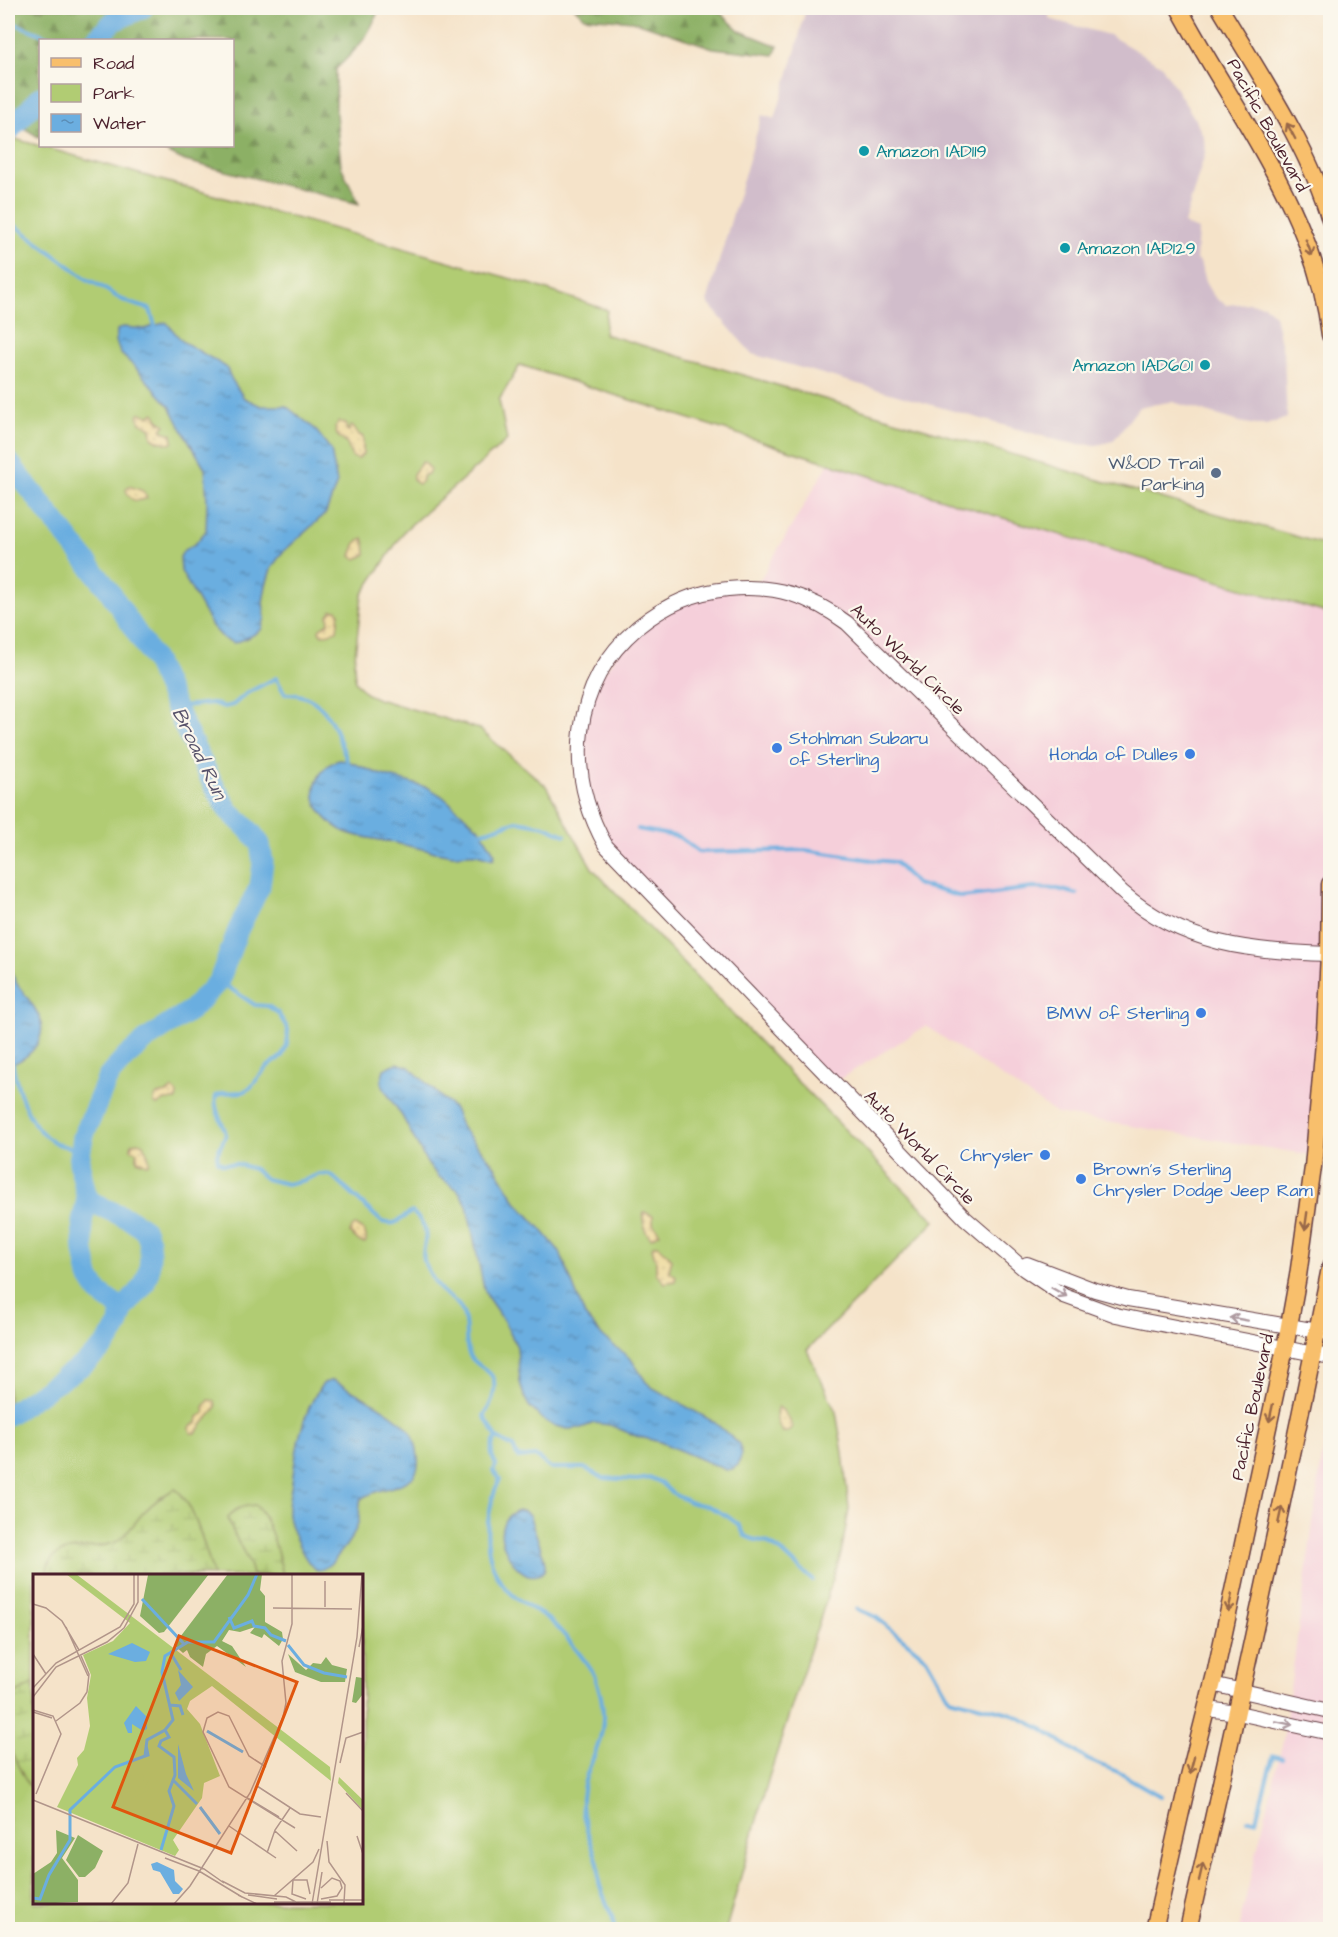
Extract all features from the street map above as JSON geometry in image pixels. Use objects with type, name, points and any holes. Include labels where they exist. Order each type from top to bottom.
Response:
[{"type":"main road","name":"Pacific Boulevard","points":[[1179,8],[1290,204],[1311,252],[1322,288],[1330,335]]},
{"type":"main road","name":"Pacific Boulevard","points":[[1220,8],[1300,148],[1318,183],[1330,219]]},
{"type":"main road","name":"Pacific Boulevard","points":[[1154,1929],[1207,1708],[1285,1348],[1298,1276],[1313,1167],[1330,954],[1330,884]]},
{"type":"main road","points":[[1188,1929],[1322,1355],[1330,1268]]},
{"type":"street","name":"Auto World Circle","points":[[1322,1355],[1135,1319],[1064,1296],[1038,1280],[964,1218],[606,846],[592,818],[582,784],[580,731],[588,697],[615,650],[630,634],[657,612],[675,602],[695,594],[716,590],[755,588],[776,590],[814,602],[840,618],[863,638],[1122,892],[1154,917],[1193,935],[1239,947],[1330,954]]},
{"type":"street","name":"Auto World Circle","points":[[1012,1257],[1095,1290],[1128,1299],[1324,1333]]},
{"type":"street","points":[[1212,1684],[1330,1712]]},
{"type":"street","points":[[1207,1708],[1330,1733]]},
{"type":"shaded area","points":[[806,8],[1049,8],[1049,19],[1109,35],[1161,65],[1195,119],[1204,138],[1205,153],[1184,224],[1198,230],[1196,260],[1200,262],[1205,282],[1218,300],[1227,305],[1249,303],[1264,305],[1275,315],[1284,357],[1287,418],[1266,425],[1256,425],[1169,402],[1139,407],[1113,441],[1097,445],[1076,444],[752,354],[707,302],[762,115],[775,119]]},
{"type":"shaded area","points":[[829,463],[1330,615],[1330,1158],[1057,1114],[926,1026],[833,1083],[618,860],[580,767],[588,697],[630,634],[695,595],[755,588]]},
{"type":"shaded area","points":[[1330,1399],[1330,1929],[1238,1930],[1283,1741]]},
{"type":"green space","points":[[15,8],[379,8],[362,42],[336,69],[336,114],[341,166],[359,204],[185,161],[162,150],[160,147],[234,147],[234,39],[39,39],[39,137],[8,118],[8,34]]},
{"type":"green space","points":[[575,8],[715,8],[740,31],[778,46],[774,55],[713,48],[633,21],[584,17]]},
{"type":"green space","points":[[8,137],[530,284],[607,310],[604,334],[1330,546],[1330,614],[993,515],[520,365],[499,400],[507,440],[405,530],[362,595],[354,664],[355,681],[365,693],[378,699],[479,729],[546,786],[592,868],[935,1221],[807,1350],[836,1412],[849,1509],[841,1554],[769,1777],[726,1929],[8,1929]]},
{"type":"green space","points":[[175,1489],[188,1504],[204,1542],[213,1574],[47,1574],[49,1564],[54,1556],[73,1549],[116,1542],[148,1508]]},
{"type":"green space","points":[[255,1505],[265,1519],[283,1574],[252,1574],[248,1560],[228,1518],[233,1512]]},
{"type":"green space","points":[[33,1684],[33,1789],[27,1783],[8,1746],[8,1698]]},
{"type":"sand","points":[[140,413],[149,416],[154,413],[165,425],[162,431],[172,434],[173,442],[170,444],[152,437],[151,428],[140,422],[138,416]]},
{"type":"sand","points":[[339,422],[346,423],[349,431],[351,426],[353,427],[363,437],[363,454],[358,459],[352,457],[347,444],[337,435],[335,427]]},
{"type":"sand","points":[[422,462],[430,469],[418,484],[413,479],[413,474]]},
{"type":"sand","points":[[129,486],[143,491],[147,498],[136,501],[131,498],[126,489]]},
{"type":"sand","points":[[363,538],[366,554],[357,559],[351,556],[356,543]]},
{"type":"sand","points":[[332,610],[339,612],[337,631],[322,635],[320,628],[329,623],[328,615]]},
{"type":"sand","points":[[173,1089],[177,1094],[176,1100],[165,1100],[157,1105],[154,1103],[157,1095]]},
{"type":"sand","points":[[132,1143],[143,1144],[148,1155],[147,1164],[137,1160],[137,1152],[131,1149]]},
{"type":"sand","points":[[644,1212],[653,1216],[653,1224],[660,1233],[651,1238],[644,1226]]},
{"type":"sand","points":[[355,1226],[365,1233],[365,1243],[360,1242],[350,1233]]},
{"type":"sand","points":[[658,1245],[672,1259],[669,1271],[676,1276],[675,1281],[665,1283],[656,1273],[656,1261],[652,1248]]},
{"type":"sand","points":[[209,1400],[215,1401],[216,1408],[196,1433],[191,1433],[190,1427],[197,1423],[198,1417],[205,1413],[204,1407]]},
{"type":"sand","points":[[778,1407],[785,1413],[792,1427],[787,1432],[783,1432],[778,1423],[776,1413]]},
{"type":"water","points":[[166,322],[182,341],[226,367],[244,398],[261,406],[286,406],[315,429],[331,450],[337,483],[326,513],[281,554],[271,569],[263,602],[265,618],[261,630],[234,643],[224,639],[212,626],[181,571],[180,557],[184,550],[195,544],[206,531],[205,468],[171,408],[120,353],[116,341],[117,330],[123,327],[145,329]]},
{"type":"water","points":[[339,760],[429,788],[442,796],[480,829],[495,854],[494,859],[476,854],[453,855],[436,852],[354,835],[338,828],[320,811],[315,789],[323,771]]},
{"type":"water","points":[[8,962],[17,984],[39,1016],[41,1033],[39,1042],[32,1051],[21,1060],[8,1065]]},
{"type":"water","points":[[397,1063],[409,1067],[454,1109],[462,1128],[494,1165],[517,1203],[560,1252],[585,1316],[603,1337],[631,1359],[646,1382],[653,1388],[714,1422],[739,1444],[742,1454],[738,1465],[726,1470],[660,1442],[636,1436],[610,1425],[594,1423],[581,1428],[568,1429],[552,1425],[529,1406],[520,1382],[517,1347],[484,1289],[467,1205],[458,1190],[439,1177],[427,1163],[402,1116],[384,1089],[381,1081],[384,1069]]},
{"type":"water","points":[[333,1380],[385,1410],[404,1424],[414,1440],[418,1454],[418,1466],[414,1476],[406,1482],[361,1499],[355,1531],[335,1559],[323,1569],[318,1570],[309,1563],[299,1546],[289,1520],[288,1507],[304,1421],[321,1386]]},
{"type":"water","points":[[518,1510],[529,1515],[542,1550],[545,1568],[542,1573],[534,1576],[526,1574],[515,1565],[503,1543],[504,1522],[508,1516]]},
{"type":"waterway","name":"Broad Run","points":[[96,39],[114,21],[143,8]]},
{"type":"waterway","points":[[8,21],[53,39]]},
{"type":"waterway","name":"Broad Run","points":[[8,132],[39,98]]},
{"type":"waterway","points":[[8,220],[88,280],[122,300],[150,309],[155,326]]},
{"type":"waterway","name":"Broad Run","points":[[8,461],[108,589],[155,661],[212,782],[229,811],[260,844],[263,862],[260,886],[238,930],[219,981],[191,1010],[147,1039],[108,1077],[83,1137],[79,1162],[87,1198],[82,1222],[89,1277],[99,1293],[123,1310]]},
{"type":"waterway","points":[[175,707],[212,703],[224,707],[233,705],[247,693],[276,678],[285,694],[299,695],[311,700],[328,716],[348,763]]},
{"type":"waterway","points":[[477,834],[517,821],[545,826],[565,835]]},
{"type":"waterway","points":[[638,829],[679,837],[699,852],[805,850],[895,862],[916,884],[962,897],[1033,888],[1058,889],[1077,894]]},
{"type":"waterway","points":[[219,981],[255,1005],[268,1006],[278,1013],[288,1029],[287,1045],[282,1056],[267,1067],[251,1087],[243,1092],[223,1093],[216,1096],[217,1111],[226,1134],[217,1154],[218,1161],[223,1164],[237,1164],[254,1169],[266,1179],[287,1184],[319,1174],[331,1175],[382,1222],[396,1222],[412,1212],[420,1220],[426,1234],[423,1252],[426,1266],[439,1288],[461,1309],[469,1354],[493,1377],[493,1395],[484,1416],[497,1438],[513,1447],[518,1458],[535,1456],[551,1468],[584,1468],[603,1478],[637,1480],[651,1478],[660,1482],[673,1494],[692,1503],[708,1506],[727,1516],[739,1525],[745,1536],[767,1542],[782,1552],[813,1581]]},
{"type":"waterway","points":[[12,1061],[25,1106],[37,1127],[57,1144],[81,1149]]},
{"type":"waterway","name":"Broad Run","points":[[8,1415],[84,1364],[105,1346],[118,1326],[123,1310],[144,1285],[149,1271],[150,1255],[145,1230],[129,1219],[87,1198]]},
{"type":"waterway","points":[[497,1438],[492,1448],[496,1465],[493,1471],[500,1479],[492,1500],[487,1532],[489,1553],[495,1572],[506,1589],[548,1619],[566,1637],[591,1669],[600,1691],[603,1717],[601,1734],[584,1783],[582,1806],[598,1863],[599,1882],[616,1930]]},
{"type":"waterway","points":[[857,1609],[876,1617],[926,1658],[949,1698],[1010,1713],[1042,1729],[1088,1760],[1118,1772],[1160,1796]]},
{"type":"waterway","points":[[1247,1820],[1256,1820],[1273,1756],[1282,1758]]},
{"type":"place","name":"Amazon IAD119","points":[[864,151]]},
{"type":"place","name":"Amazon IAD129","points":[[1065,248]]},
{"type":"place","name":"Amazon IAD601","points":[[1205,365]]},
{"type":"place","name":"W&OD Trail Parking","points":[[1216,473]]},
{"type":"place","name":"Stohlman Subaru of Sterling","points":[[777,748]]},
{"type":"place","name":"Honda of Dulles","points":[[1190,754]]},
{"type":"place","name":"BMW of Sterling","points":[[1201,1013]]},
{"type":"place","name":"Chrysler","points":[[1045,1155]]},
{"type":"place","name":"Brown's Sterling Chrysler Dodge Jeep Ram","points":[[1081,1179]]}]
